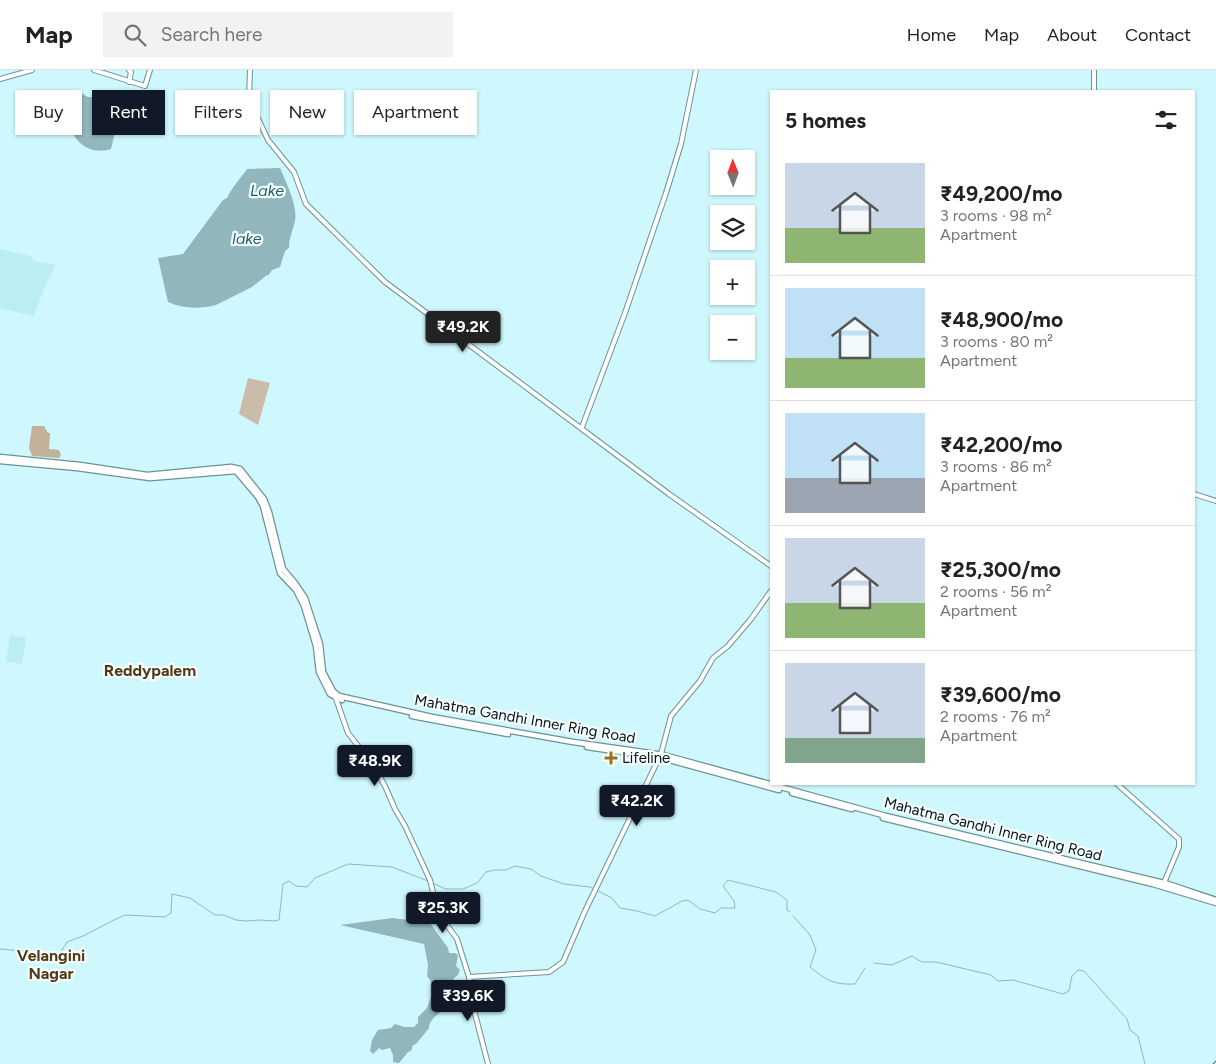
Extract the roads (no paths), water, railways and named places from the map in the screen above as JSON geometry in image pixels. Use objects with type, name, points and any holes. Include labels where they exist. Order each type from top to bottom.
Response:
[{"type":"main road","points":[[0,457],[80,465],[147,475],[192,473]]},
{"type":"main road","points":[[0,461],[77,468],[146,478],[237,467],[260,494],[269,512],[283,569],[305,598],[320,644],[323,672],[335,695]]},
{"type":"main road","name":"Mahatma Gandhi Inner Ring Road","points":[[335,695],[432,717],[660,756],[886,816],[1164,883],[1216,900]]},
{"type":"main road","name":"Mahatma Gandhi Inner Ring Road","points":[[660,756],[901,823],[1153,884],[1216,904]]},
{"type":"street","points":[[0,79],[32,70]]},
{"type":"street","points":[[94,70],[145,86],[150,70]]},
{"type":"street","points":[[129,70],[131,72],[129,82]]},
{"type":"street","points":[[250,70],[249,100],[268,140],[294,172],[306,204],[385,282],[452,334],[669,494],[770,565]]},
{"type":"street","points":[[582,428],[625,313],[666,192],[681,144],[696,70]]},
{"type":"street","points":[[1094,70],[1094,90]]},
{"type":"street","points":[[1195,494],[1216,501]]},
{"type":"street","points":[[469,977],[550,972],[563,962],[594,893],[640,802],[660,756],[671,716],[700,681],[713,658],[728,646],[770,592]]},
{"type":"street","points":[[335,695],[348,733],[373,765],[385,786],[430,880],[438,913],[457,939],[469,977],[474,1010],[488,1064]]},
{"type":"street","points":[[1118,785],[1179,839],[1179,847],[1164,883]]},
{"type":"water","points":[[82,94],[92,97],[92,135],[114,135],[111,149],[103,151],[88,148],[74,135],[82,135]]},
{"type":"water","name":"lake","points":[[280,168],[295,208],[295,221],[289,248],[285,251],[280,267],[272,270],[268,276],[252,287],[216,305],[192,308],[168,302],[158,258],[183,254],[247,169]]},
{"type":"water","points":[[393,918],[430,923],[448,948],[449,953],[458,955],[456,966],[460,970],[453,979],[455,981],[449,987],[451,994],[444,1005],[446,1009],[433,1019],[429,1028],[399,1063],[393,1062],[390,1048],[382,1050],[379,1048],[373,1054],[370,1051],[372,1040],[378,1030],[391,1028],[395,1024],[404,1027],[414,1027],[418,1023],[418,1017],[427,1008],[434,989],[427,976],[428,965],[424,944],[340,925]]},
{"type":"waterway","points":[[0,949],[60,953],[67,942],[125,915],[165,917],[171,913],[172,894],[190,898],[215,915],[224,915],[236,920],[246,921],[279,920],[283,884],[289,881],[296,886],[307,887],[315,878],[348,864],[392,867],[428,881]]},
{"type":"waterway","points":[[432,883],[446,889],[463,889],[477,883],[486,872],[506,870],[515,866],[531,869],[541,876],[564,884],[590,887],[612,898],[620,908],[655,916],[682,901],[688,900],[700,909],[715,913],[721,908],[735,908],[734,901],[723,886],[728,880],[776,892],[787,900],[787,910],[790,912]]},
{"type":"waterway","points":[[793,916],[810,935],[816,950],[810,967],[821,975],[830,981],[841,984],[855,984],[865,968]]},
{"type":"waterway","points":[[874,963],[892,965],[912,956],[922,962],[936,962],[991,975],[998,981],[1013,980],[1063,994],[1069,991],[1072,976],[1078,970],[1084,971],[1127,1019],[1130,1030],[1138,1036],[1145,1064]]},
{"type":"railway","points":[[1213,1064],[1216,1061]]},
{"type":"place","name":"Lifeline","points":[[611,758]]},
{"type":"district","name":"Reddypalem","points":[[150,670]]},
{"type":"district","name":"Velangini Nagar","points":[[51,964]]},
{"type":"water label","name":"Lake","points":[[267,190]]}]
